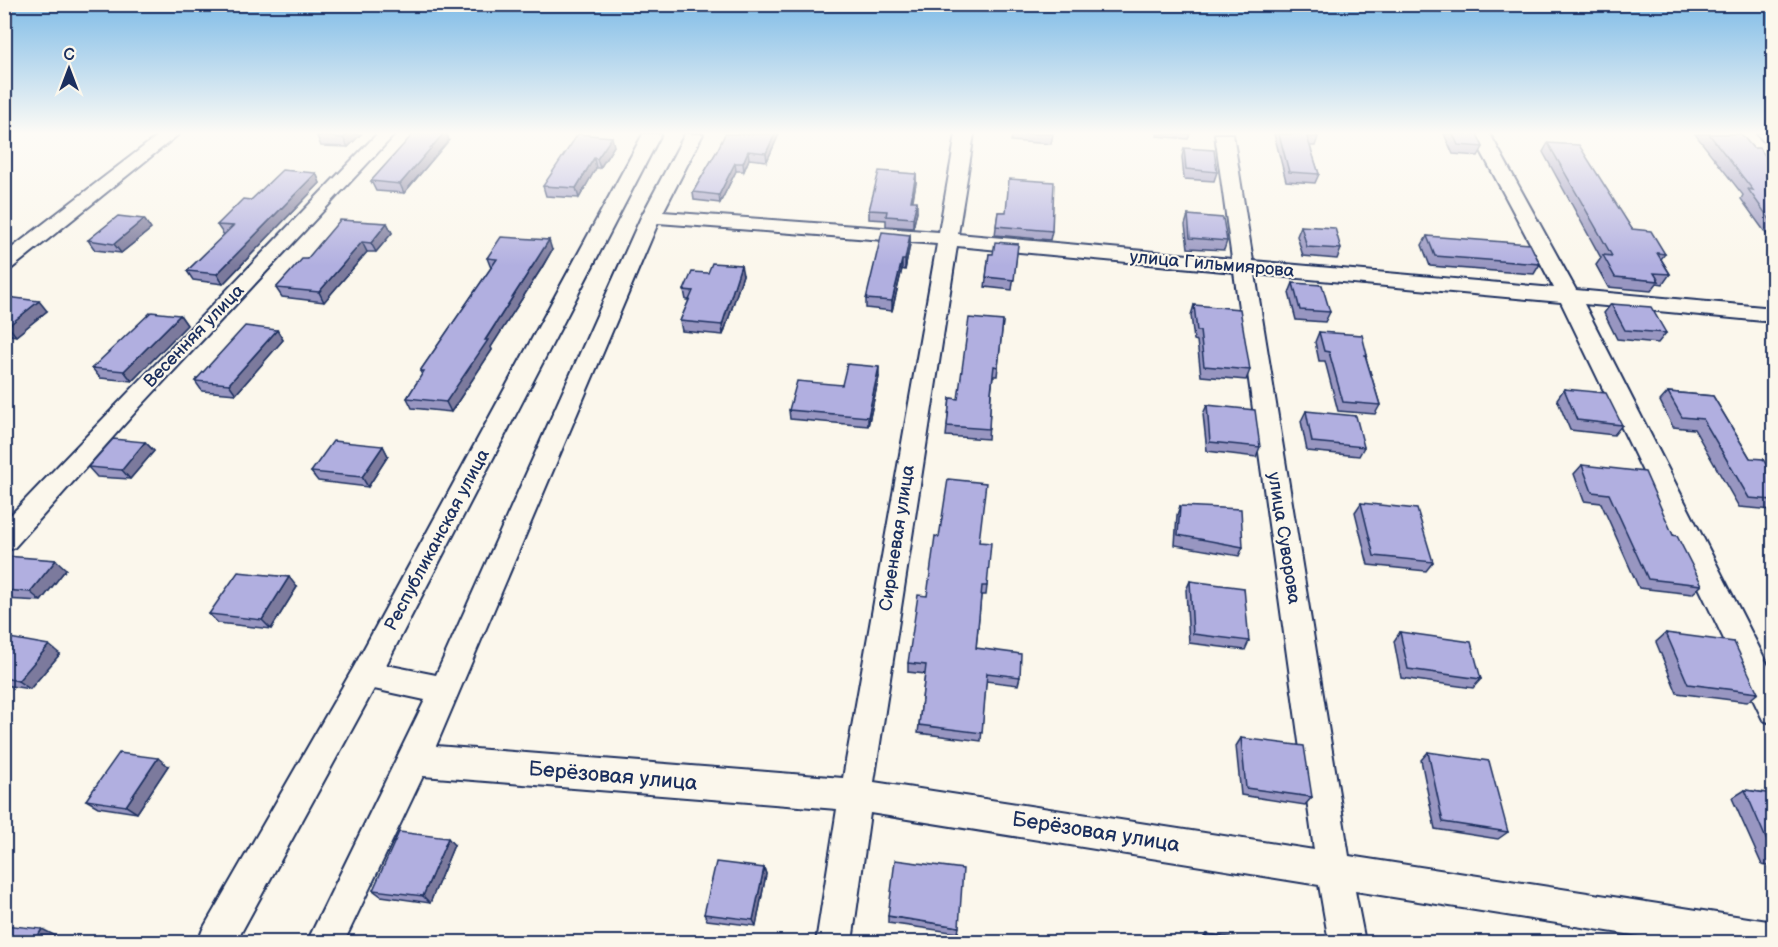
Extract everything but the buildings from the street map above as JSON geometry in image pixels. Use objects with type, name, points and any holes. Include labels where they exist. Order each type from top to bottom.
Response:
[{"type":"street","points":[[4,264],[114,178]]},
{"type":"street","name":"Весенняя улица","points":[[4,540],[344,178]]},
{"type":"street","name":"Республиканская улица","points":[[216,942],[366,674],[629,178]]},
{"type":"street","points":[[325,942],[414,760],[651,217],[671,178]]},
{"type":"street","name":"Сиреневая улица","points":[[834,942],[957,178]]},
{"type":"street","name":"улица Суворова","points":[[1230,178],[1334,869],[1347,942]]},
{"type":"street","points":[[1505,178],[1569,296],[1773,710]]},
{"type":"street","name":"улица Гильмиярова","points":[[651,217],[946,239],[1773,315]]},
{"type":"street","points":[[366,674],[445,690]]},
{"type":"street","name":"Берёзовая улица","points":[[414,760],[856,795],[1773,939]]}]
